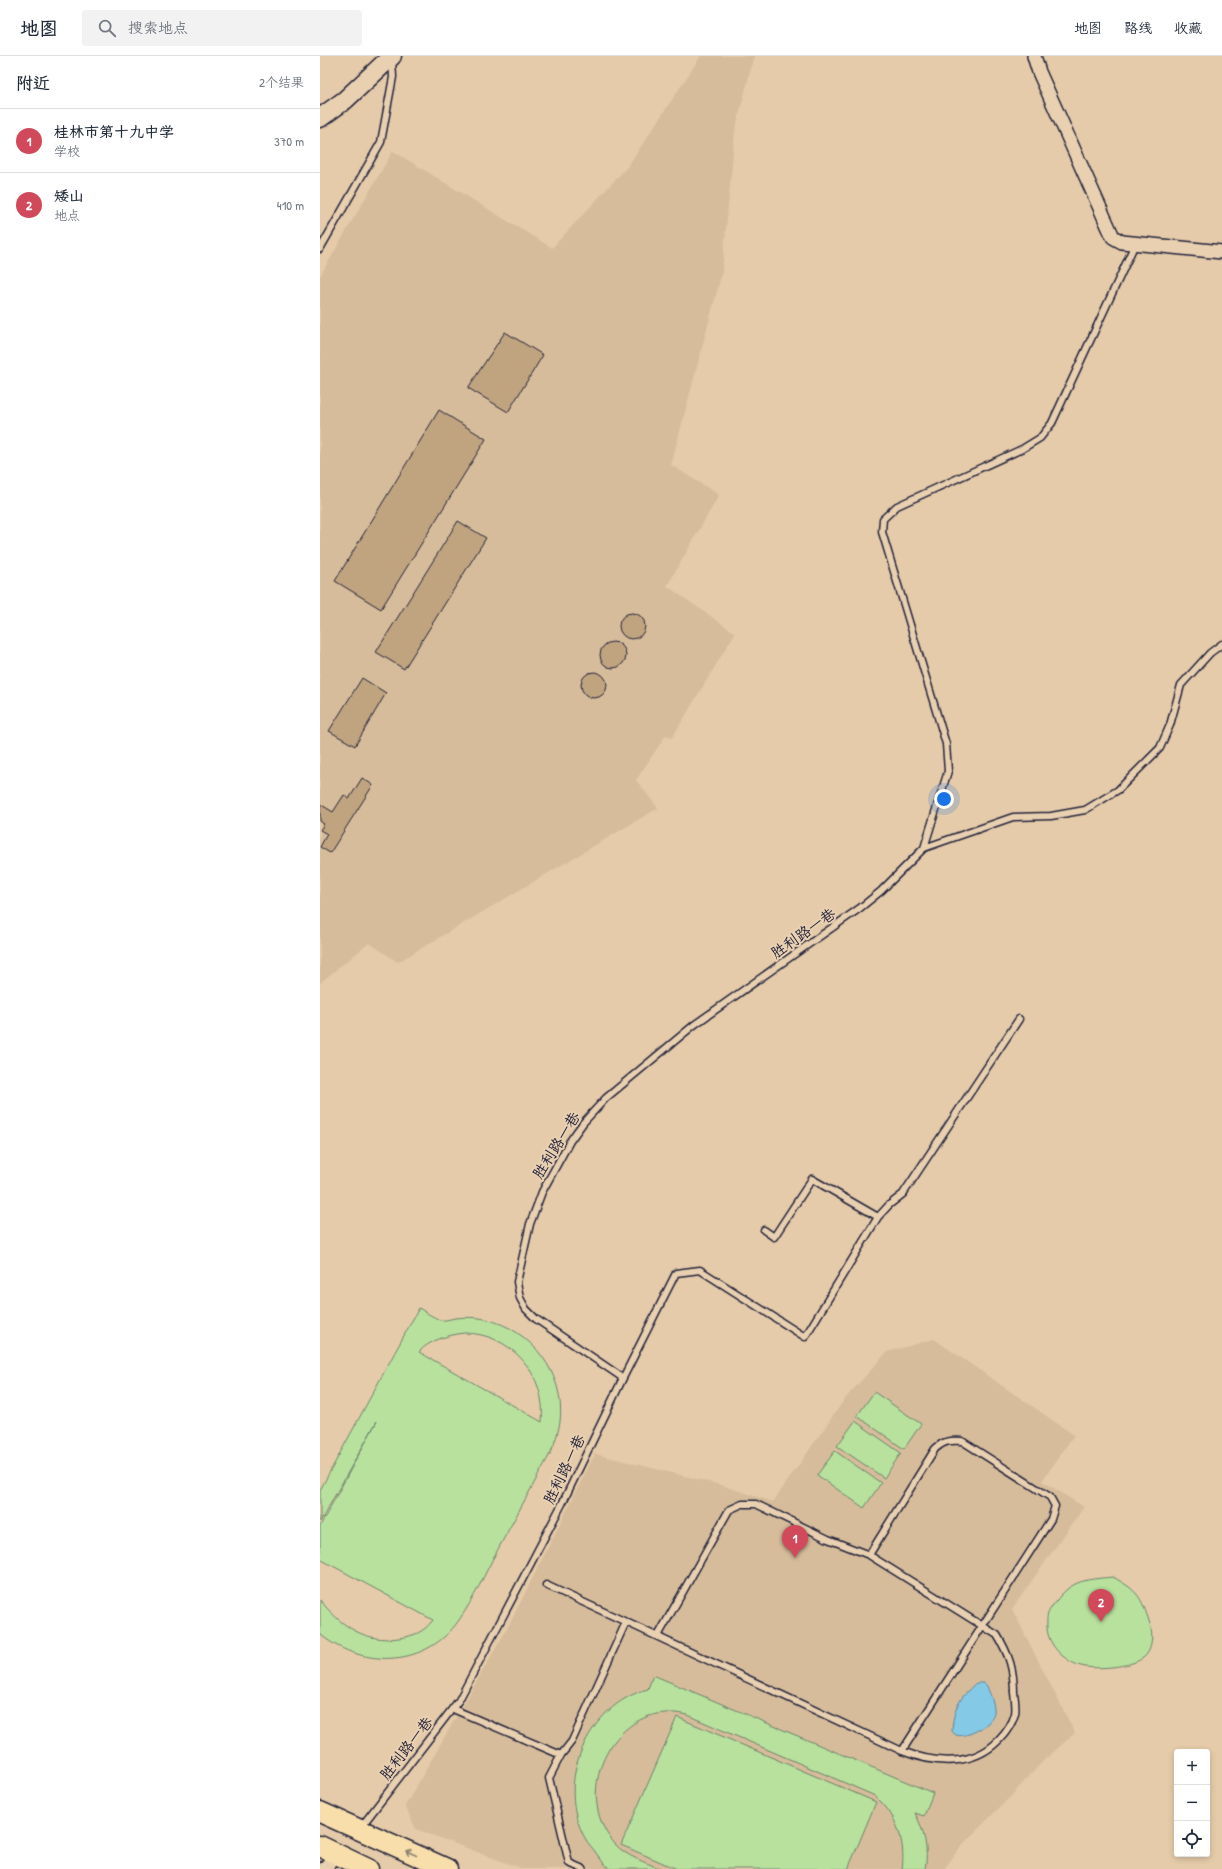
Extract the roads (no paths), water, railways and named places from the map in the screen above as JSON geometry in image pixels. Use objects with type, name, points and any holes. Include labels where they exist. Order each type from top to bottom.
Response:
[{"type":"main road","points":[[320,1812],[447,1869]]},
{"type":"main road","points":[[327,1856],[368,1869]]},
{"type":"street","points":[[320,118],[345,100],[392,56]]},
{"type":"street","points":[[1034,56],[1039,72],[1113,237],[1122,242],[1135,244],[1222,252]]},
{"type":"lane","points":[[320,250],[381,142],[393,77],[392,56]]},
{"type":"lane","points":[[924,848],[948,771],[946,744],[882,532],[883,519],[897,506],[1022,449],[1040,438],[1052,423],[1135,244]]},
{"type":"lane","name":"胜利路一巷","points":[[359,1830],[453,1709],[562,1504],[623,1378],[536,1319],[526,1309],[520,1298],[517,1282],[530,1224],[542,1192],[553,1171],[583,1123],[606,1098],[694,1025],[860,908],[881,891],[924,848],[1013,817],[1051,816],[1085,810],[1118,790],[1160,748],[1170,726],[1181,685],[1210,652],[1222,644]]},
{"type":"lane","points":[[623,1378],[676,1273],[700,1270],[805,1337],[878,1217],[889,1205],[903,1194],[1019,1019]]},
{"type":"lane","points":[[764,1230],[774,1237],[812,1179],[878,1217]]},
{"type":"lane","points":[[869,1555],[935,1449],[942,1442],[951,1440],[962,1441],[1050,1497],[1055,1506],[1051,1519],[902,1751]]},
{"type":"lane","points":[[546,1586],[658,1636],[902,1751],[934,1761],[968,1759],[982,1754],[994,1746],[1011,1725],[1015,1713],[1014,1684],[1009,1656],[997,1635],[869,1555],[828,1539],[756,1504],[742,1504],[729,1510],[658,1636]]},
{"type":"lane","points":[[583,1869],[569,1863],[550,1778],[561,1755],[572,1741],[626,1622]]},
{"type":"lane","points":[[453,1709],[561,1755]]},
{"type":"water","points":[[976,1683],[984,1683],[987,1686],[994,1707],[993,1717],[979,1730],[973,1733],[961,1736],[956,1735],[952,1731],[954,1716],[958,1704]]},
{"type":"place","name":"桂林市第十九中学","points":[[795,1558]]},
{"type":"place","name":"矮山","points":[[1101,1622]]}]
